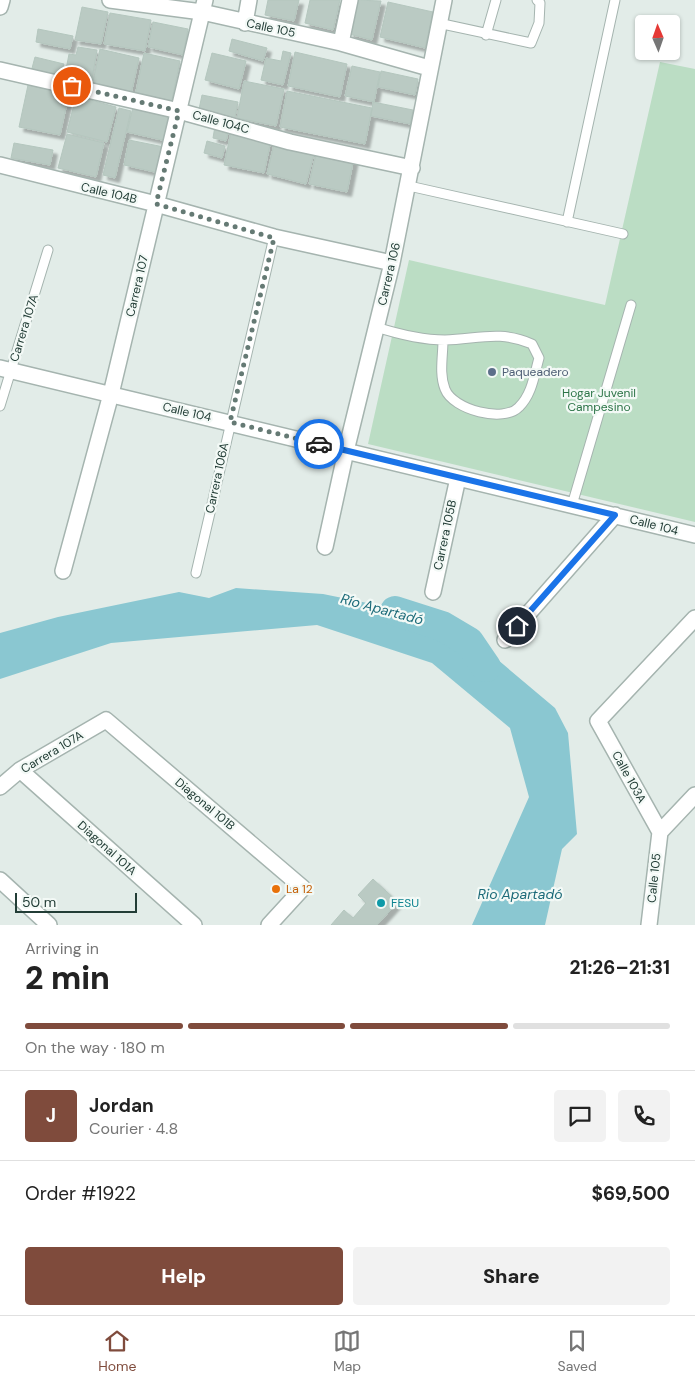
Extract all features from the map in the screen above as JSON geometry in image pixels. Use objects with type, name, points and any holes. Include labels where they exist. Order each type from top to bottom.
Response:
[{"type":"street","points":[[0,7],[2,0]]},
{"type":"street","name":"Calle 105","points":[[113,0],[204,6],[244,23],[340,43],[429,68]]},
{"type":"street","points":[[244,23],[250,0]]},
{"type":"street","points":[[340,43],[350,0]]},
{"type":"street","name":"Carrera 106","points":[[324,547],[409,186],[429,68],[444,0]]},
{"type":"street","name":"Carrera 107","points":[[63,571],[111,394],[204,6]]},
{"type":"street","name":"Calle 104C","points":[[0,70],[179,111],[290,142],[412,168]]},
{"type":"street","name":"Calle 104B","points":[[0,166],[156,204],[274,238],[392,263]]},
{"type":"street","name":"Calle 104","points":[[5,370],[230,422],[695,535]]},
{"type":"street","name":"Carrera 105B","points":[[433,592],[458,478]]},
{"type":"street","points":[[505,640],[615,515]]},
{"type":"street","name":"Calle 103A","points":[[660,832],[598,721],[695,618]]},
{"type":"street","name":"Carrera 107A","points":[[0,786],[20,770],[106,720]]},
{"type":"street","name":"Diagonal 101B","points":[[106,720],[303,888],[269,925]]},
{"type":"street","name":"Diagonal 101A","points":[[20,770],[194,925]]},
{"type":"street","points":[[660,832],[695,795]]},
{"type":"street","name":"Calle 105","points":[[649,925],[660,832]]},
{"type":"street","points":[[0,880],[49,925]]},
{"type":"lane","points":[[486,35],[496,0]]},
{"type":"lane","points":[[438,23],[486,35],[531,43],[539,23],[540,3],[537,0]]},
{"type":"lane","points":[[567,222],[614,0]]},
{"type":"lane","points":[[409,186],[623,234]]},
{"type":"lane","name":"Carrera 106A","points":[[196,572],[274,238]]},
{"type":"lane","name":"Carrera 107A","points":[[0,406],[5,370],[48,250]]},
{"type":"lane","points":[[572,505],[631,305]]},
{"type":"lane","points":[[376,327],[398,334],[443,340],[501,335],[517,338],[532,344],[539,358],[529,395],[517,409],[507,413],[480,413],[454,401],[446,391],[442,376],[443,340]]},
{"type":"green space","name":"Hogar Juvenil Campesino","points":[[660,62],[695,69],[695,522],[368,444],[409,260],[605,305]]},
{"type":"water","name":"Rio Apartadó","points":[[236,588],[323,594],[377,605],[424,618],[485,649],[555,708],[568,733],[577,834],[562,849],[545,925],[472,925],[529,797],[510,728],[432,663],[317,625],[111,643],[0,679],[0,633],[58,617],[179,592],[209,598]]},
{"type":"building","points":[[268,0],[299,0],[294,21],[265,15]]},
{"type":"building","points":[[310,0],[340,0],[333,30],[305,23]]},
{"type":"building","points":[[357,0],[381,1],[372,40],[349,34]]},
{"type":"building","points":[[388,2],[433,12],[425,48],[380,37]]},
{"type":"building","points":[[82,7],[108,12],[101,44],[75,40]]},
{"type":"building","points":[[110,13],[151,20],[145,51],[104,44]]},
{"type":"building","points":[[153,22],[188,29],[183,55],[148,47]]},
{"type":"building","points":[[38,29],[73,36],[70,49],[36,42]]},
{"type":"building","points":[[232,39],[267,48],[263,61],[229,51]]},
{"type":"building","points":[[78,47],[97,50],[91,85],[64,80],[69,54],[76,55]]},
{"type":"building","points":[[100,49],[139,58],[131,94],[92,86]]},
{"type":"building","points":[[283,51],[291,53],[283,85],[261,80],[266,58],[281,61]]},
{"type":"building","points":[[295,52],[347,64],[340,97],[288,86]]},
{"type":"building","points":[[144,53],[180,61],[171,104],[135,96]]},
{"type":"building","points":[[212,53],[246,61],[239,89],[205,80]]},
{"type":"building","points":[[35,57],[64,64],[60,79],[31,72]]},
{"type":"building","points":[[352,66],[380,72],[374,102],[345,96]]},
{"type":"building","points":[[381,71],[418,79],[415,95],[378,87]]},
{"type":"building","points":[[244,81],[284,89],[276,126],[237,118]]},
{"type":"building","points":[[28,85],[69,94],[60,135],[19,127]]},
{"type":"building","points":[[287,91],[372,108],[365,144],[280,127]]},
{"type":"building","points":[[202,95],[238,102],[234,122],[198,114]]},
{"type":"building","points":[[76,96],[116,107],[107,142],[67,132]]},
{"type":"building","points":[[373,102],[413,110],[410,124],[371,116]]},
{"type":"building","points":[[133,107],[172,116],[166,141],[127,132]]},
{"type":"building","points":[[119,108],[131,111],[115,178],[103,175]]},
{"type":"building","points":[[215,126],[229,129],[226,141],[213,138]]},
{"type":"building","points":[[231,132],[271,140],[264,173],[224,165]]},
{"type":"building","points":[[67,134],[104,143],[96,177],[58,168]]},
{"type":"building","points":[[129,140],[164,147],[159,173],[124,165]]},
{"type":"building","points":[[275,140],[315,150],[306,184],[267,174]]},
{"type":"building","points":[[207,141],[225,146],[222,158],[204,153]]},
{"type":"building","points":[[14,143],[53,150],[50,165],[11,158]]},
{"type":"building","points":[[317,150],[354,158],[347,192],[309,184]]},
{"type":"building","name":"FESU","points":[[373,879],[398,902],[377,925],[331,925],[344,910],[353,918],[366,903],[358,895]]},
{"type":"waterway","name":"Río Apartadó","points":[[395,611],[442,626],[469,642],[486,667]]},
{"type":"way so far","points":[[72,86],[179,111],[156,204],[274,238],[230,422],[319,444]]},
{"type":"place","name":"Paqueadero","points":[[492,372]]},
{"type":"place","name":"La 12","points":[[276,889]]},
{"type":"place","name":"FESU","points":[[381,903]]},
{"type":"route","points":[[319,444],[615,515],[517,626]]}]
